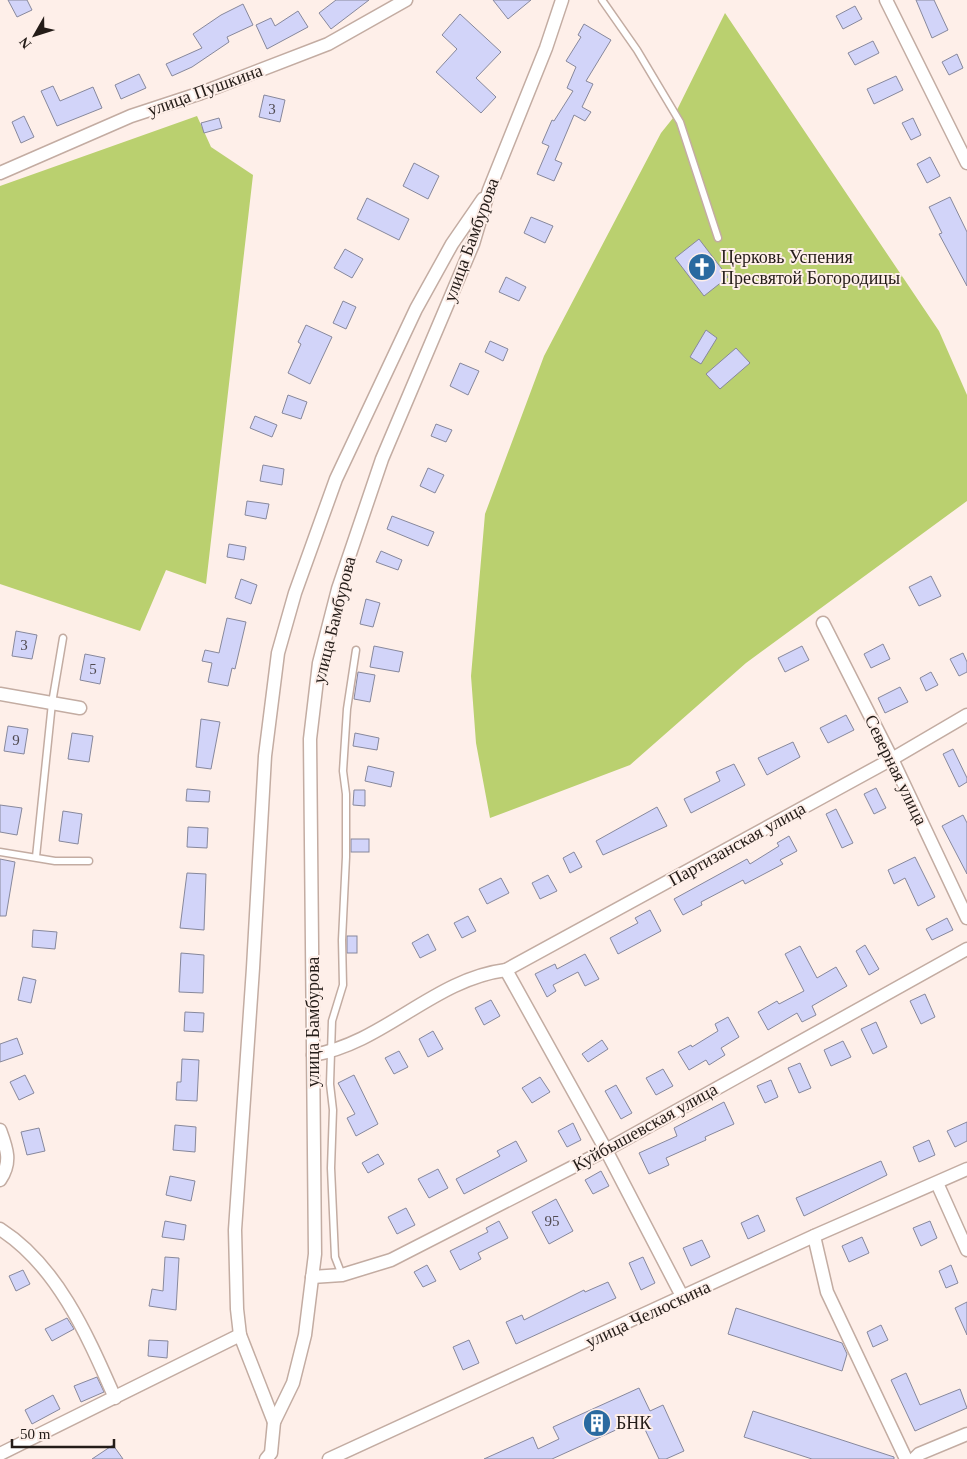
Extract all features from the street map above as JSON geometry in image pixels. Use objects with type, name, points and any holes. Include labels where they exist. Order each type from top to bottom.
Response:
[{"type":"street","name":"улица Пушкина","points":[[0,174],[131,116],[328,44],[406,0]]},
{"type":"street","name":"улица Бамбурова","points":[[274,1422],[294,1383],[305,1335],[315,1254],[310,739],[320,663],[338,589],[382,459],[473,244],[489,190],[546,48],[562,0]]},
{"type":"street","points":[[886,0],[967,163]]},
{"type":"street","points":[[271,1457],[274,1422],[240,1335],[237,1309],[235,1220],[265,756],[278,652],[295,593],[336,479],[416,309],[452,244],[489,190]]},
{"type":"street","name":"Северная улица","points":[[823,623],[892,759],[967,918]]},
{"type":"street","points":[[0,694],[80,708]]},
{"type":"street","name":"Партизанская улица","points":[[313,1055],[346,1047],[452,987],[484,973],[506,970],[892,759],[967,715]]},
{"type":"street","name":"Куйбышевская улица","points":[[312,1277],[342,1275],[391,1260],[606,1150],[967,948]]},
{"type":"street","points":[[506,970],[606,1150],[683,1298]]},
{"type":"street","points":[[0,1130],[8,1152],[8,1168],[0,1180]]},
{"type":"street","name":"улица Челюскина","points":[[329,1459],[683,1298],[814,1236],[967,1169]]},
{"type":"street","points":[[937,1183],[967,1250]]},
{"type":"street","points":[[0,1229],[32,1255],[57,1287],[87,1336],[115,1398]]},
{"type":"street","points":[[814,1236],[827,1292],[906,1459]]},
{"type":"street","points":[[0,1454],[240,1335]]},
{"type":"street","points":[[914,1459],[919,1454],[967,1434]]},
{"type":"lane","points":[[602,0],[637,50],[680,122],[718,238]]},
{"type":"lane","points":[[36,857],[52,703],[63,638]]},
{"type":"lane","points":[[342,1275],[335,1257],[331,1168],[333,1110],[330,1084],[332,1021],[343,985],[342,940],[346,857],[346,794],[343,772],[348,710],[356,650]]},
{"type":"lane","points":[[0,852],[55,861],[89,861]]},
{"type":"green space","points":[[725,13],[939,331],[967,395],[967,501],[746,663],[630,765],[490,818],[476,743],[471,676],[485,514],[544,356],[661,133],[673,118]]},
{"type":"green space","points":[[197,116],[211,147],[253,175],[206,584],[166,570],[140,631],[0,584],[0,186]]},
{"type":"building","points":[[8,0],[27,0],[32,10],[17,17]]},
{"type":"building","points":[[336,0],[369,0],[331,29],[319,13]]},
{"type":"building","points":[[493,0],[531,0],[508,19]]},
{"type":"building","points":[[916,0],[934,0],[948,30],[932,38]]},
{"type":"building","points":[[243,4],[253,25],[227,37],[229,42],[192,67],[172,76],[166,64],[202,48],[193,34],[221,15]]},
{"type":"building","points":[[855,6],[862,19],[843,29],[836,16]]},
{"type":"building","points":[[298,11],[308,27],[267,49],[256,25],[271,18],[275,26]]},
{"type":"building","points":[[460,14],[501,52],[476,78],[496,97],[481,113],[436,72],[457,49],[442,35]]},
{"type":"building","points":[[584,24],[611,40],[586,81],[593,84],[582,107],[591,112],[585,121],[574,115],[555,160],[562,163],[554,181],[537,174],[549,146],[542,143],[552,120],[554,121],[573,91],[567,88],[576,67],[566,61],[581,37],[578,35]]},
{"type":"building","points":[[873,41],[879,53],[855,65],[848,53]]},
{"type":"building","points":[[957,54],[963,68],[949,75],[942,62]]},
{"type":"building","points":[[139,74],[146,88],[121,99],[115,85]]},
{"type":"building","points":[[896,76],[903,90],[874,104],[867,89]]},
{"type":"building","points":[[53,86],[60,101],[93,87],[102,108],[57,126],[41,91]]},
{"type":"building","points":[[264,95],[285,100],[280,122],[259,117]]},
{"type":"building","points":[[24,116],[34,137],[21,143],[12,122]]},
{"type":"building","points":[[219,118],[222,128],[204,133],[201,123]]},
{"type":"building","points":[[913,118],[921,135],[911,140],[902,123]]},
{"type":"building","points":[[930,157],[940,176],[927,183],[917,164]]},
{"type":"building","points":[[414,163],[439,176],[428,199],[403,186]]},
{"type":"building","points":[[950,197],[967,232],[967,286],[939,234],[942,233],[929,207]]},
{"type":"building","points":[[367,198],[409,219],[399,240],[357,219]]},
{"type":"building","points":[[531,217],[553,226],[545,243],[524,233]]},
{"type":"building","name":"Церковь Успения Пресвятой Богородицы","points":[[699,239],[728,277],[704,296],[675,258]]},
{"type":"building","points":[[345,249],[363,259],[352,278],[334,268]]},
{"type":"building","points":[[506,277],[526,287],[519,301],[499,292]]},
{"type":"building","points":[[343,301],[356,307],[346,329],[333,323]]},
{"type":"building","points":[[306,325],[332,337],[310,384],[288,373],[301,344],[298,342]]},
{"type":"building","points":[[706,330],[717,338],[701,364],[690,357]]},
{"type":"building","points":[[490,341],[508,349],[503,361],[485,352]]},
{"type":"building","points":[[736,348],[750,363],[720,389],[706,374]]},
{"type":"building","points":[[460,363],[479,371],[468,395],[450,386]]},
{"type":"building","points":[[288,395],[307,402],[301,419],[282,413]]},
{"type":"building","points":[[255,416],[277,425],[272,437],[250,428]]},
{"type":"building","points":[[436,424],[452,430],[446,442],[431,436]]},
{"type":"building","points":[[263,465],[284,469],[282,485],[260,481]]},
{"type":"building","points":[[428,468],[444,475],[435,493],[420,486]]},
{"type":"building","points":[[247,501],[269,504],[266,519],[245,515]]},
{"type":"building","points":[[392,516],[434,532],[428,546],[387,529]]},
{"type":"building","points":[[229,544],[246,547],[244,560],[227,557]]},
{"type":"building","points":[[381,551],[402,560],[398,570],[376,562]]},
{"type":"building","points":[[931,576],[941,596],[919,606],[909,587]]},
{"type":"building","points":[[241,579],[257,585],[251,604],[235,598]]},
{"type":"building","points":[[366,599],[380,603],[373,627],[360,624]]},
{"type":"building","points":[[227,618],[246,622],[235,669],[232,668],[228,686],[208,682],[212,663],[202,661],[205,650],[219,653]]},
{"type":"building","points":[[16,631],[37,635],[32,659],[12,656]]},
{"type":"building","points":[[883,644],[890,659],[871,668],[864,654]]},
{"type":"building","points":[[374,646],[403,652],[399,672],[370,667]]},
{"type":"building","points":[[802,646],[809,660],[785,672],[778,658]]},
{"type":"building","points":[[963,653],[967,662],[967,672],[959,676],[950,659]]},
{"type":"building","points":[[85,654],[105,658],[100,684],[80,680]]},
{"type":"building","points":[[358,672],[375,675],[370,702],[354,699]]},
{"type":"building","points":[[931,672],[938,685],[926,691],[920,678]]},
{"type":"building","points":[[900,687],[908,702],[885,713],[878,698]]},
{"type":"building","points":[[846,715],[854,730],[828,743],[820,728]]},
{"type":"building","points":[[201,719],[220,722],[211,769],[196,767]]},
{"type":"building","points":[[8,726],[28,729],[24,754],[4,751]]},
{"type":"building","points":[[72,733],[93,736],[89,762],[68,759]]},
{"type":"building","points":[[355,733],[379,738],[377,750],[353,746]]},
{"type":"building","points":[[793,742],[800,757],[767,775],[758,758]]},
{"type":"building","points":[[953,749],[967,778],[967,782],[959,787],[943,754]]},
{"type":"building","points":[[734,764],[745,785],[691,813],[684,799],[720,781],[716,772]]},
{"type":"building","points":[[368,766],[394,772],[391,787],[365,781]]},
{"type":"building","points":[[876,788],[886,808],[874,814],[864,794]]},
{"type":"building","points":[[187,789],[210,791],[209,802],[186,801]]},
{"type":"building","points":[[354,790],[365,790],[365,806],[353,805]]},
{"type":"building","points":[[0,805],[22,808],[17,835],[0,832]]},
{"type":"building","points":[[657,807],[667,826],[603,855],[596,841]]},
{"type":"building","points":[[836,809],[853,843],[842,848],[826,814]]},
{"type":"building","points":[[63,811],[82,814],[78,844],[59,841]]},
{"type":"building","points":[[963,815],[967,823],[967,874],[942,826]]},
{"type":"building","points":[[188,827],[208,828],[207,848],[187,847]]},
{"type":"building","points":[[789,836],[797,851],[780,860],[783,864],[745,884],[743,880],[701,902],[702,905],[683,915],[674,899],[747,859],[750,864],[779,846],[777,843]]},
{"type":"building","points":[[351,839],[369,839],[369,852],[351,852]]},
{"type":"building","points":[[574,852],[582,867],[570,873],[563,858]]},
{"type":"building","points":[[915,857],[935,897],[918,906],[905,878],[894,884],[888,870]]},
{"type":"building","points":[[0,859],[15,862],[6,916],[0,916]]},
{"type":"building","points":[[187,873],[206,874],[204,930],[180,928]]},
{"type":"building","points":[[548,875],[557,891],[540,899],[532,883]]},
{"type":"building","points":[[501,878],[509,893],[487,904],[479,889]]},
{"type":"building","points":[[650,910],[661,931],[618,954],[610,938],[638,923],[635,918]]},
{"type":"building","points":[[468,916],[476,931],[462,938],[454,923]]},
{"type":"building","points":[[947,918],[953,930],[932,940],[926,929]]},
{"type":"building","points":[[33,930],[57,932],[55,949],[32,947]]},
{"type":"building","points":[[428,934],[436,950],[420,958],[412,943]]},
{"type":"building","points":[[347,936],[357,936],[357,953],[347,953]]},
{"type":"building","points":[[865,945],[879,969],[869,975],[856,951]]},
{"type":"building","points":[[800,946],[817,978],[836,967],[847,986],[812,1006],[816,1015],[802,1022],[797,1013],[768,1030],[758,1012],[777,1001],[779,1004],[804,991],[785,954]]},
{"type":"building","points":[[181,953],[204,955],[203,993],[179,992]]},
{"type":"building","points":[[585,954],[599,979],[585,986],[578,972],[553,985],[556,991],[547,997],[535,974],[555,964],[557,969]]},
{"type":"building","points":[[23,977],[36,980],[31,1003],[18,1000]]},
{"type":"building","points":[[925,994],[935,1017],[921,1024],[910,1001]]},
{"type":"building","points":[[491,1000],[500,1016],[484,1025],[475,1008]]},
{"type":"building","points":[[185,1012],[204,1013],[203,1032],[184,1031]]},
{"type":"building","points":[[728,1017],[739,1037],[721,1048],[725,1055],[709,1065],[706,1060],[689,1070],[678,1052],[691,1045],[692,1047],[718,1031],[715,1024]]},
{"type":"building","points":[[876,1022],[887,1047],[873,1054],[861,1029]]},
{"type":"building","points":[[433,1031],[443,1049],[428,1057],[419,1039]]},
{"type":"building","points":[[17,1038],[23,1054],[0,1062],[0,1044]]},
{"type":"building","points":[[602,1040],[608,1049],[588,1062],[582,1054]]},
{"type":"building","points":[[843,1041],[851,1057],[831,1066],[824,1050]]},
{"type":"building","points":[[399,1051],[408,1067],[394,1074],[385,1058]]},
{"type":"building","points":[[182,1059],[199,1060],[197,1101],[176,1100],[177,1082],[181,1082]]},
{"type":"building","points":[[800,1063],[811,1088],[799,1093],[788,1068]]},
{"type":"building","points":[[663,1069],[673,1086],[656,1095],[646,1078]]},
{"type":"building","points":[[25,1075],[34,1093],[19,1100],[10,1082]]},
{"type":"building","points":[[354,1075],[378,1124],[356,1136],[347,1118],[355,1114],[338,1083]]},
{"type":"building","points":[[540,1077],[550,1092],[532,1103],[522,1088]]},
{"type":"building","points":[[771,1080],[778,1097],[765,1103],[757,1086]]},
{"type":"building","points":[[616,1085],[632,1113],[621,1119],[605,1091]]},
{"type":"building","points":[[724,1102],[734,1124],[705,1137],[706,1140],[666,1158],[669,1165],[649,1174],[639,1153],[677,1136],[674,1128]]},
{"type":"building","points":[[967,1122],[967,1141],[955,1147],[947,1131]]},
{"type":"building","points":[[573,1123],[581,1140],[567,1147],[558,1131]]},
{"type":"building","points":[[175,1125],[196,1127],[195,1152],[173,1150]]},
{"type":"building","points":[[39,1128],[45,1151],[27,1155],[21,1132]]},
{"type":"building","points":[[929,1140],[935,1155],[919,1162],[913,1147]]},
{"type":"building","points":[[516,1141],[527,1161],[464,1194],[456,1179],[500,1156],[497,1151]]},
{"type":"building","points":[[378,1154],[384,1164],[368,1173],[362,1163]]},
{"type":"building","points":[[881,1161],[887,1175],[804,1216],[796,1198]]},
{"type":"building","points":[[438,1169],[448,1188],[429,1198],[418,1179]]},
{"type":"building","points":[[601,1171],[609,1186],[593,1194],[585,1180]]},
{"type":"building","points":[[170,1176],[195,1181],[191,1201],[166,1195]]},
{"type":"building","points":[[556,1199],[573,1231],[549,1244],[532,1212]]},
{"type":"building","points":[[406,1208],[415,1225],[397,1234],[388,1217]]},
{"type":"building","points":[[758,1215],[765,1231],[748,1239],[741,1223]]},
{"type":"building","points":[[165,1221],[186,1225],[184,1240],[162,1237]]},
{"type":"building","points":[[499,1221],[508,1238],[478,1253],[481,1259],[460,1270],[450,1251],[488,1232],[486,1228]]},
{"type":"building","points":[[930,1221],[937,1238],[921,1246],[913,1228]]},
{"type":"building","points":[[862,1237],[869,1253],[849,1262],[842,1246]]},
{"type":"building","points":[[702,1240],[710,1257],[691,1266],[683,1248]]},
{"type":"building","points":[[165,1257],[179,1258],[176,1310],[149,1306],[152,1289],[163,1291]]},
{"type":"building","points":[[643,1257],[655,1283],[641,1290],[629,1263]]},
{"type":"building","points":[[427,1265],[436,1281],[423,1287],[414,1272]]},
{"type":"building","points":[[951,1265],[958,1283],[946,1288],[939,1271]]},
{"type":"building","points":[[23,1270],[30,1284],[16,1291],[9,1276]]},
{"type":"building","points":[[608,1282],[616,1298],[516,1344],[506,1322],[522,1315],[524,1320],[584,1290],[585,1292]]},
{"type":"building","points":[[967,1302],[967,1335],[955,1308]]},
{"type":"building","points":[[736,1308],[842,1343],[847,1354],[842,1371],[728,1334]]},
{"type":"building","points":[[67,1318],[74,1329],[52,1341],[45,1329]]},
{"type":"building","points":[[881,1325],[888,1340],[873,1347],[867,1332]]},
{"type":"building","points":[[149,1340],[168,1341],[167,1358],[148,1356]]},
{"type":"building","points":[[469,1340],[479,1363],[463,1370],[453,1347]]},
{"type":"building","points":[[906,1373],[920,1405],[960,1389],[967,1408],[915,1431],[891,1380]]},
{"type":"building","points":[[97,1377],[104,1392],[81,1402],[74,1386]]},
{"type":"building","name":"БНК","points":[[639,1388],[650,1411],[663,1405],[684,1451],[666,1459],[659,1459],[640,1419],[552,1459],[484,1459],[533,1437],[538,1449],[559,1439],[553,1427]]},
{"type":"building","points":[[53,1395],[60,1409],[32,1424],[25,1410]]},
{"type":"building","points":[[753,1411],[894,1457],[894,1459],[812,1459],[744,1437]]},
{"type":"building","points":[[113,1445],[123,1459],[92,1459]]},
{"type":"place","name":"Церковь Успения Пресвятой Богородицы","points":[[702,267]]},
{"type":"place","name":"БНК","points":[[597,1423]]}]
